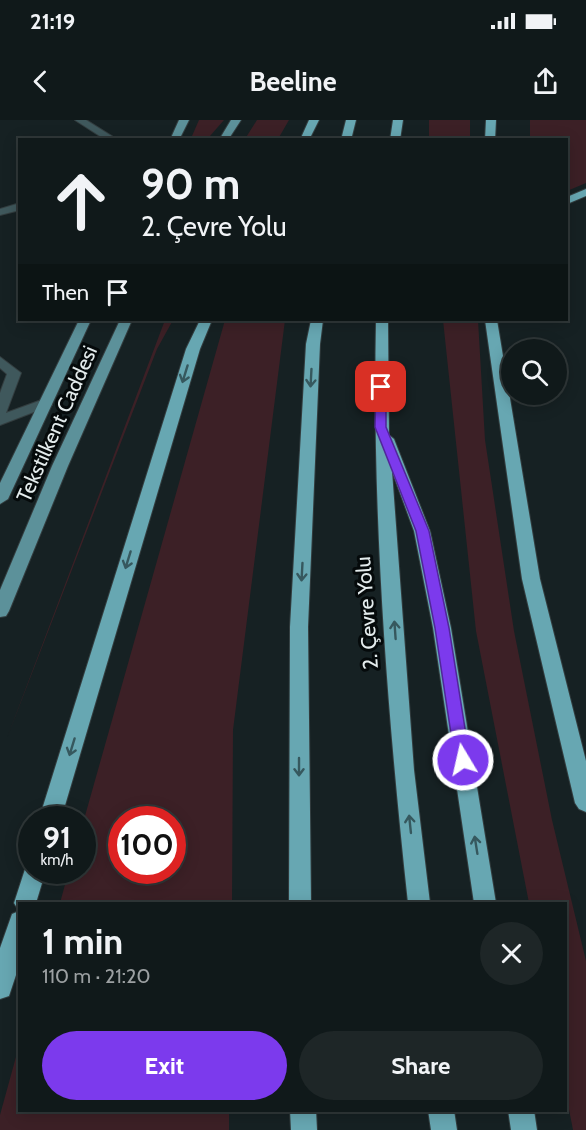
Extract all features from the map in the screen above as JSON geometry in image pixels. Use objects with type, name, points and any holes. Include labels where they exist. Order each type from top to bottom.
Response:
[{"type":"highway","points":[[305,138],[314,120]]},
{"type":"highway","points":[[346,138],[351,120]]},
{"type":"highway","points":[[395,138],[398,120]]},
{"type":"highway","points":[[490,138],[491,120]]},
{"type":"highway","points":[[568,201],[586,192]]},
{"type":"highway","points":[[54,806],[192,349],[206,321]]},
{"type":"highway","points":[[300,902],[299,627],[313,344],[317,321]]},
{"type":"highway","name":"2. Çevre Yolu","points":[[382,321],[381,427],[404,770],[418,902]]},
{"type":"highway","points":[[491,321],[498,352],[531,579],[586,803]]},
{"type":"highway","points":[[498,352],[501,321]]},
{"type":"highway","points":[[381,427],[422,531],[442,628],[485,902]]},
{"type":"highway","points":[[25,902],[31,884]]},
{"type":"highway","points":[[0,987],[18,928]]},
{"type":"highway","points":[[303,1112],[304,1130]]},
{"type":"highway","points":[[441,1112],[444,1130]]},
{"type":"highway","points":[[521,1112],[525,1130]]},
{"type":"main road","points":[[175,138],[184,120]]},
{"type":"main road","points":[[224,138],[236,120]]},
{"type":"main road","name":"Tekstilkent Caddesi","points":[[0,499],[85,321]]},
{"type":"main road","name":"Tekstilkent Caddesi","points":[[0,611],[60,466],[126,321]]},
{"type":"street","points":[[80,120],[111,138]]},
{"type":"street","points":[[0,200],[18,195]]},
{"type":"street","points":[[0,212],[18,207]]},
{"type":"street","points":[[0,361],[14,373],[0,412]]},
{"type":"street","points":[[0,421],[47,402]]},
{"type":"shaded area","points":[[199,120],[224,120],[210,136],[192,136]]},
{"type":"shaded area","points":[[257,120],[289,120],[279,138],[246,138]]},
{"type":"shaded area","points":[[429,120],[470,120],[470,138],[429,138]]},
{"type":"shaded area","points":[[530,120],[586,120],[586,183],[568,191],[568,138],[530,138]]},
{"type":"shaded area","points":[[165,321],[172,321],[157,349],[7,738]]},
{"type":"shaded area","points":[[225,321],[285,321],[233,730],[232,902],[60,902],[65,884],[96,884],[96,806],[88,806]]},
{"type":"shaded area","points":[[443,321],[478,321],[485,440],[514,631],[552,820],[586,961],[586,1130],[573,1130],[567,1099],[567,902],[529,902],[476,631]]},
{"type":"shaded area","points":[[18,1050],[18,1112],[229,1112],[229,1130],[0,1130],[0,1115]]},
{"type":"route","points":[[381,387],[381,427],[396,459],[422,531],[442,628],[463,760]]}]
